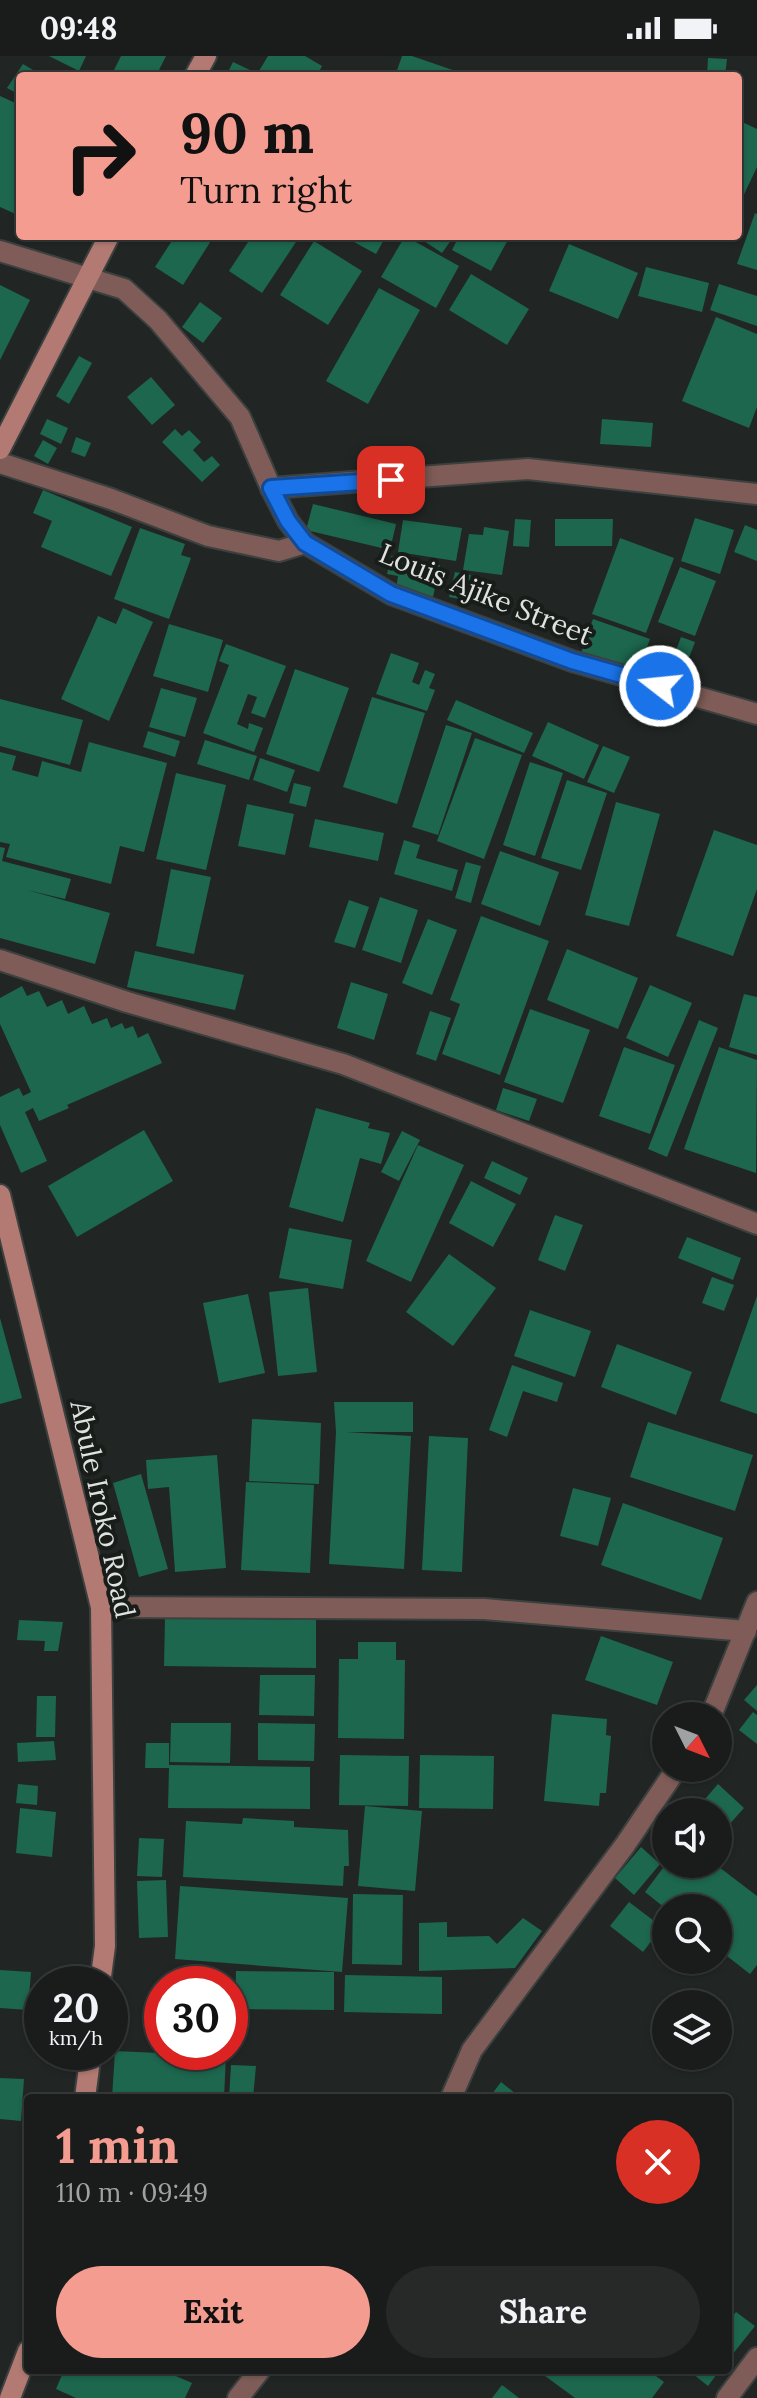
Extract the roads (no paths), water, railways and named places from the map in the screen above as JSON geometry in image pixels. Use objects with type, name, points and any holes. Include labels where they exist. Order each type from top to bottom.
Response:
[{"type":"street","points":[[0,449],[107,240]]},
{"type":"street","name":"Louis Ajike Street","points":[[0,251],[124,289],[158,320],[240,417],[288,521],[305,543],[391,594],[572,661],[757,714]]},
{"type":"street","points":[[0,463],[111,499],[208,536],[279,551],[305,543]]},
{"type":"street","points":[[271,488],[528,469],[757,494]]},
{"type":"street","points":[[0,960],[127,1002],[343,1064],[757,1224]]},
{"type":"street","name":"Abule Iroko Road","points":[[0,1195],[101,1607],[105,1946],[102,1966]]},
{"type":"street","points":[[717,1702],[757,1602]]},
{"type":"street","points":[[101,1607],[484,1609],[746,1631]]},
{"type":"street","points":[[453,2094],[472,2050],[616,1857],[667,1782]]},
{"type":"street","points":[[86,2094],[89,2070]]},
{"type":"street","points":[[727,2398],[757,2358]]},
{"type":"street","points":[[10,2398],[24,2361]]},
{"type":"street","points":[[238,2398],[257,2374]]}]
